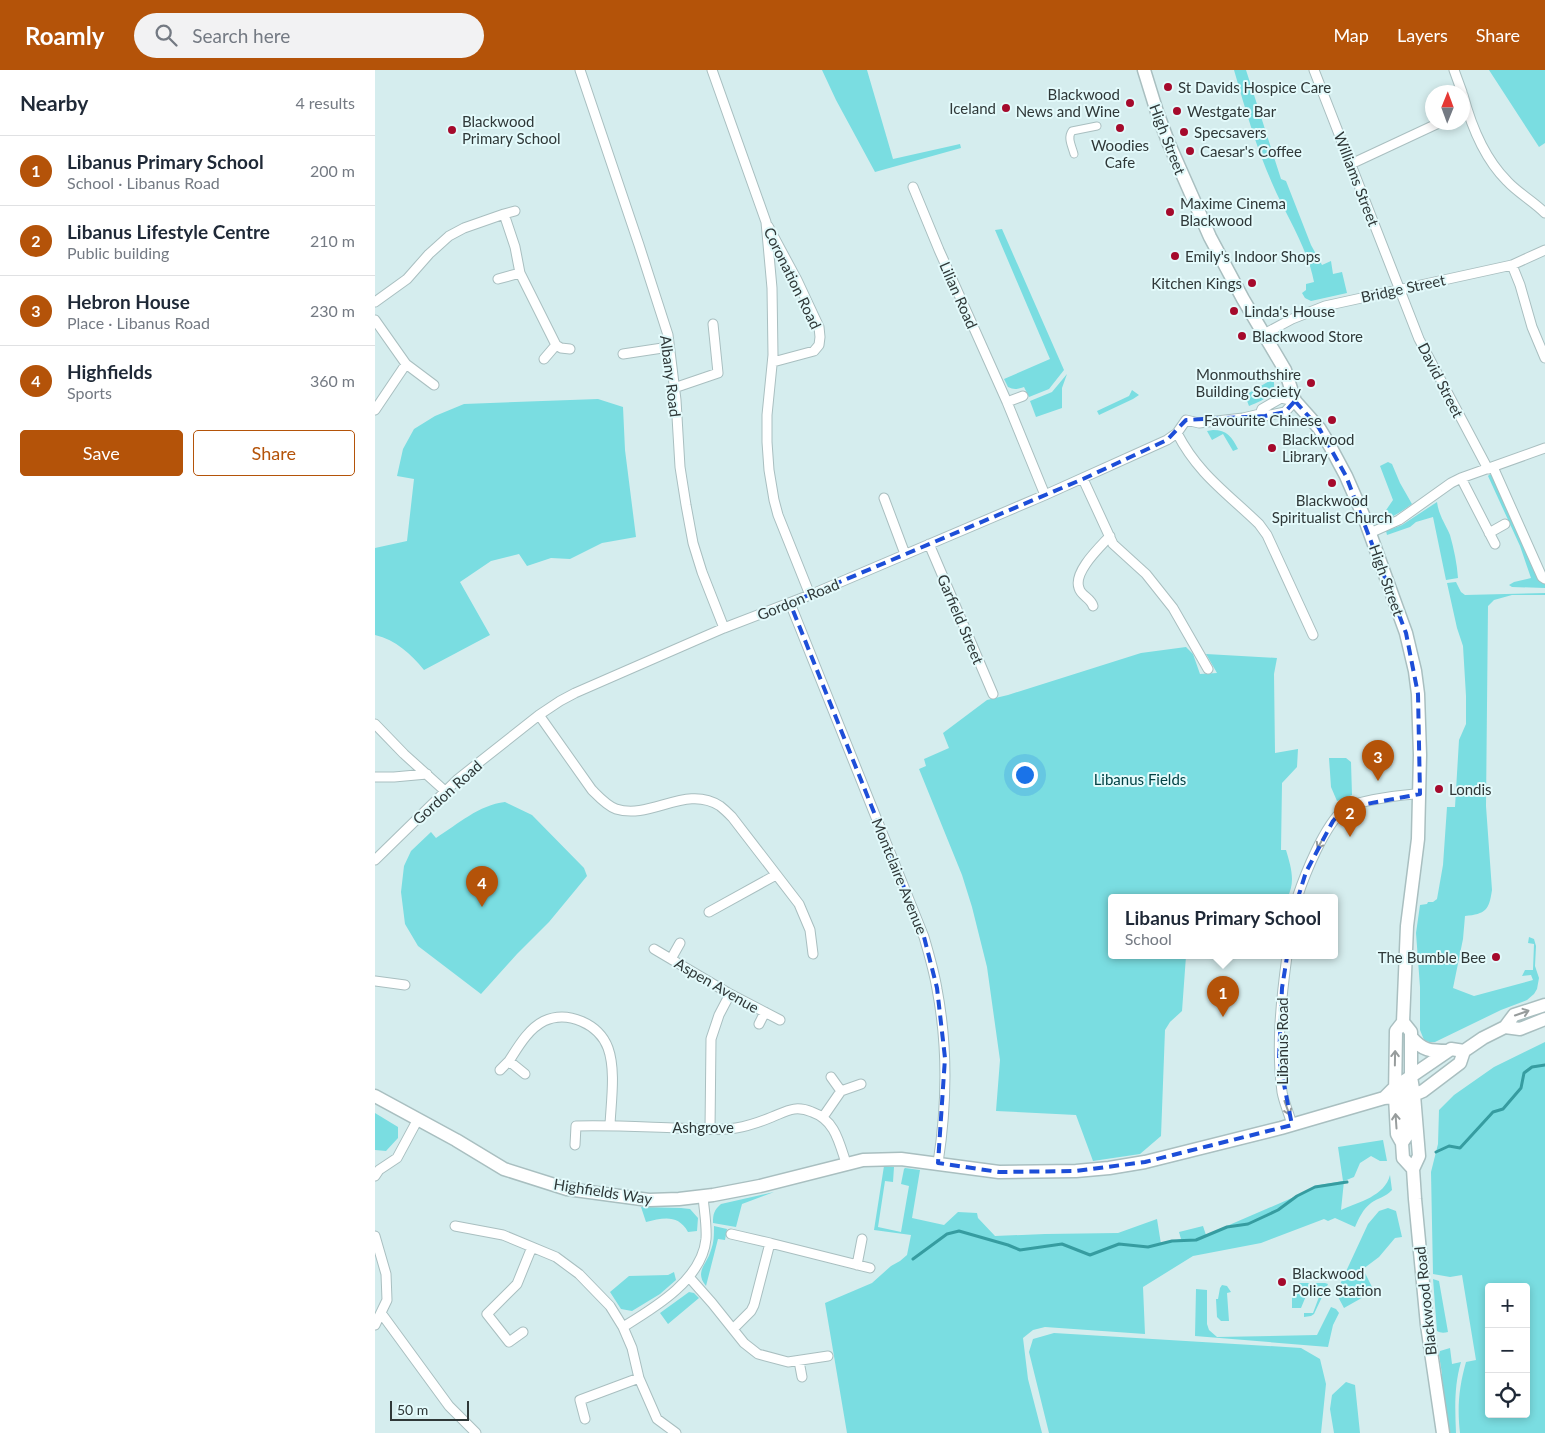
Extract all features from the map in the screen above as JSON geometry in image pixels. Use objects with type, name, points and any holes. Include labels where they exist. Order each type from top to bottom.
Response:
[{"type":"main road","name":"High Street","points":[[1144,70],[1169,144],[1210,237],[1285,370],[1295,401],[1319,428],[1346,476],[1370,533],[1406,633],[1418,694],[1420,794],[1419,839],[1407,926],[1403,1022],[1396,1031],[1403,1091]]},
{"type":"main road","points":[[1291,1125],[1403,1091],[1423,1091],[1460,1063],[1464,1051],[1483,1038],[1505,1027],[1514,1016],[1545,1005]]},
{"type":"main road","points":[[1505,1027],[1520,1029],[1545,1019]]},
{"type":"main road","points":[[1403,1022],[1411,1032],[1403,1091]]},
{"type":"main road","points":[[1411,1037],[1417,1044],[1427,1050],[1448,1051],[1451,1049],[1464,1051]]},
{"type":"main road","points":[[1403,1091],[1448,1051]]},
{"type":"main road","name":"Blackwood Road","points":[[1403,1091],[1408,1134],[1402,1142],[1403,1158],[1413,1169]]},
{"type":"main road","name":"Blackwood Road","points":[[1403,1091],[1419,1156],[1413,1169],[1427,1325],[1443,1433]]},
{"type":"main road","name":"Highfields Way","points":[[375,1096],[505,1169],[567,1189],[649,1200],[703,1196],[760,1186],[863,1160],[882,1159],[938,1163],[999,1172],[1075,1171],[1109,1168],[1186,1153],[1291,1125]]},
{"type":"street","name":"Albany Road","points":[[580,70],[668,335],[685,505],[702,572],[724,628]]},
{"type":"street","name":"Coronation Road","points":[[712,70],[765,222],[797,280],[819,327],[819,345],[813,351],[773,362]]},
{"type":"street","name":"Williams Street","points":[[1314,70],[1400,289]]},
{"type":"street","points":[[1454,70],[1459,85]]},
{"type":"street","points":[[1470,121],[1485,152],[1506,180],[1545,213]]},
{"type":"street","points":[[1074,154],[1070,139],[1072,131],[1097,126]]},
{"type":"street","points":[[1351,164],[1425,129]]},
{"type":"street","name":"Lilian Road","points":[[913,187],[1007,402],[1045,495]]},
{"type":"street","points":[[375,302],[407,279],[429,254],[449,236],[464,228],[515,211]]},
{"type":"street","points":[[504,214],[515,246],[520,273],[556,345],[561,348],[570,349]]},
{"type":"street","name":"Coronation Road","points":[[765,222],[772,288],[773,362],[767,415],[769,470],[778,515],[810,595]]},
{"type":"street","name":"Bridge Street","points":[[1264,334],[1291,319],[1325,306],[1512,265],[1545,250]]},
{"type":"street","points":[[1512,265],[1532,327],[1545,358]]},
{"type":"street","points":[[498,279],[520,273]]},
{"type":"street","name":"David Street","points":[[1400,289],[1419,339],[1490,468],[1542,577],[1545,579]]},
{"type":"street","points":[[375,320],[406,364],[434,385]]},
{"type":"street","points":[[674,388],[718,373],[713,324]]},
{"type":"street","points":[[545,359],[556,345]]},
{"type":"street","points":[[623,354],[669,347]]},
{"type":"street","points":[[375,410],[406,364]]},
{"type":"street","points":[[1007,402],[1023,396]]},
{"type":"street","name":"Gordon Road","points":[[375,860],[458,778],[539,715],[575,693],[724,628],[810,595],[1083,479],[1167,440],[1177,432],[1186,420],[1199,423],[1243,418],[1259,414],[1262,409],[1281,398],[1295,401]]},
{"type":"street","points":[[1177,432],[1184,447],[1201,470],[1259,524],[1267,535],[1313,635]]},
{"type":"street","points":[[1370,533],[1399,520],[1461,478],[1545,448]]},
{"type":"street","points":[[1461,478],[1495,544]]},
{"type":"street","points":[[1083,479],[1113,544],[1145,574],[1173,608],[1208,669]]},
{"type":"street","points":[[885,498],[905,554]]},
{"type":"street","points":[[1489,532],[1505,524]]},
{"type":"street","points":[[1093,606],[1081,594],[1077,580],[1080,572],[1110,536]]},
{"type":"street","name":"Garfield Street","points":[[929,544],[993,694]]},
{"type":"street","name":"Montclaire Avenue","points":[[790,603],[925,937],[937,988],[945,1058],[943,1126],[938,1163]]},
{"type":"street","points":[[539,715],[592,790],[614,809],[629,812],[646,810],[683,799],[709,801],[721,807],[732,817],[799,904],[810,930],[813,954]]},
{"type":"street","points":[[375,724],[404,754],[445,791]]},
{"type":"street","points":[[375,777],[427,774]]},
{"type":"street","points":[[1298,894],[1315,854],[1333,821],[1345,808],[1360,803],[1420,794]]},
{"type":"street","points":[[709,912],[776,875]]},
{"type":"street","points":[[671,959],[680,944]]},
{"type":"street","name":"Aspen Avenue","points":[[654,949],[730,994],[780,1020]]},
{"type":"street","name":"Libanus Road","points":[[1287,959],[1282,988],[1279,1059],[1284,1104],[1289,1112],[1291,1125]]},
{"type":"street","points":[[375,981],[405,986]]},
{"type":"street","points":[[710,1129],[711,1039],[719,1015],[730,994]]},
{"type":"street","points":[[759,1024],[765,1012]]},
{"type":"street","points":[[500,1070],[509,1062],[522,1041],[543,1022],[556,1018],[570,1018],[582,1022],[593,1028],[605,1043],[611,1060],[610,1125]]},
{"type":"street","points":[[509,1062],[525,1074]]},
{"type":"street","points":[[831,1077],[841,1092]]},
{"type":"street","points":[[846,1163],[837,1135],[823,1118],[841,1092],[861,1084]]},
{"type":"street","name":"Ashgrove","points":[[575,1145],[576,1126],[734,1128],[752,1124],[793,1109],[812,1112],[823,1118]]},
{"type":"street","points":[[375,1176],[379,1170],[397,1158],[417,1119]]},
{"type":"street","points":[[623,1327],[666,1300],[689,1277],[701,1259],[704,1249],[706,1225],[703,1196]]},
{"type":"street","points":[[455,1226],[503,1235],[556,1257],[579,1274],[610,1306],[623,1327],[639,1378],[657,1419],[676,1433]]},
{"type":"street","points":[[731,1234],[870,1268]]},
{"type":"street","points":[[375,1236],[386,1274],[387,1300],[375,1325]]},
{"type":"street","points":[[857,1265],[862,1239]]},
{"type":"street","points":[[733,1329],[751,1311],[754,1305],[770,1243]]},
{"type":"street","points":[[523,1332],[509,1342],[487,1314],[517,1284],[533,1247]]},
{"type":"street","points":[[689,1277],[712,1302],[744,1343],[758,1354],[788,1362],[828,1356]]},
{"type":"street","points":[[381,1313],[449,1406],[477,1433]]},
{"type":"street","points":[[799,1361],[802,1377]]},
{"type":"street","points":[[585,1418],[581,1400],[639,1378]]},
{"type":"highlighted area","points":[[1295,401],[1319,428],[1346,476],[1406,633],[1418,694],[1420,794],[1345,808],[1333,821],[1306,872],[1295,907],[1282,988],[1279,1059],[1292,1125],[1145,1162],[1076,1171],[999,1172],[938,1163],[945,1058],[937,988],[924,937],[790,603],[1083,479],[1167,440],[1186,420],[1265,416],[1285,412]]},
{"type":"green space","points":[[822,70],[867,70],[893,159],[960,144],[961,148],[875,172]]},
{"type":"green space","points":[[1234,70],[1246,70],[1281,179],[1286,181],[1311,245],[1322,265],[1331,261],[1333,274],[1342,272],[1347,293],[1311,301],[1305,298],[1302,293],[1306,290],[1306,284],[1314,282],[1311,269],[1266,169]]},
{"type":"green space","points":[[1489,70],[1545,70],[1545,143],[1539,147]]},
{"type":"green space","points":[[1002,229],[1064,370],[1049,389],[1029,397],[1024,387],[1010,388],[1004,379],[1050,359],[995,230]]},
{"type":"green space","points":[[1067,374],[1062,388],[1062,408],[1036,417],[1030,401],[1052,392]]},
{"type":"green space","points":[[1273,379],[1274,384],[1271,393],[1263,400],[1249,406],[1246,398],[1247,394]]},
{"type":"green space","points":[[1132,390],[1139,395],[1099,415],[1097,411],[1129,396]]},
{"type":"green space","points":[[598,399],[623,407],[625,450],[636,537],[602,543],[570,559],[551,558],[527,566],[519,554],[491,561],[460,582],[490,635],[424,670],[403,648],[390,640],[375,635],[375,548],[407,541],[414,479],[397,476],[403,449],[414,429],[435,416],[464,404]]},
{"type":"green space","points":[[1207,431],[1222,431],[1229,435],[1238,449],[1233,451],[1223,434],[1212,440]]},
{"type":"green space","points":[[1388,462],[1392,464],[1412,504],[1391,517],[1377,521],[1393,500],[1380,466]]},
{"type":"green space","points":[[1490,474],[1493,476],[1545,582],[1545,588],[1512,587],[1509,585],[1531,578],[1520,546],[1488,476]]},
{"type":"green space","points":[[1437,502],[1450,535],[1458,578],[1446,580],[1433,517],[1416,522],[1410,527],[1387,535],[1386,531],[1402,525]]},
{"type":"green space","points":[[1456,582],[1461,592],[1465,595],[1545,593],[1545,595],[1512,595],[1494,600],[1488,606],[1486,806],[1492,890],[1488,906],[1485,910],[1478,914],[1465,916],[1463,939],[1453,988],[1474,996],[1533,980],[1531,975],[1522,976],[1525,970],[1533,970],[1534,944],[1528,943],[1529,937],[1534,939],[1536,946],[1535,966],[1539,978],[1537,989],[1527,1000],[1501,1010],[1435,1042],[1429,1042],[1424,1040],[1420,1030],[1420,987],[1416,933],[1420,905],[1437,899],[1443,865],[1447,807],[1455,807],[1459,740],[1466,724],[1463,646],[1447,583]]},
{"type":"green space","name":"Libanus Fields","points":[[1186,647],[1193,654],[1200,674],[1217,673],[1206,654],[1277,658],[1274,674],[1275,753],[1298,749],[1297,767],[1282,783],[1281,850],[1286,850],[1292,880],[1289,894],[1108,894],[1108,959],[1186,959],[1182,1011],[1170,1022],[1165,1030],[1161,1136],[1140,1154],[1093,1161],[1076,1115],[996,1111],[1000,1060],[987,967],[962,875],[919,769],[926,766],[924,759],[949,748],[943,733],[987,700],[1141,653]]},
{"type":"green space","points":[[1329,758],[1346,758],[1351,762],[1352,795],[1337,801],[1331,787]]},
{"type":"green space","points":[[505,802],[532,815],[584,868],[587,876],[549,922],[481,994],[418,946],[405,924],[401,892],[404,866],[411,851],[431,832],[436,838],[478,811]]},
{"type":"green space","points":[[1545,1042],[1545,1433],[1460,1433],[1460,1389],[1466,1362],[1476,1360],[1462,1275],[1450,1277],[1433,1274],[1431,1172],[1438,1144],[1439,1110],[1454,1095],[1494,1067]]},
{"type":"green space","points":[[375,1113],[398,1127],[398,1138],[386,1151],[375,1150]]},
{"type":"green space","points":[[1383,1140],[1387,1161],[1380,1161],[1371,1156],[1360,1163],[1354,1177],[1344,1181],[1341,1210],[1377,1193],[1383,1188],[1390,1175],[1392,1190],[1368,1205],[1355,1227],[1335,1218],[1328,1221],[1324,1219],[1261,1243],[1193,1256],[1143,1287],[1145,1334],[1045,1327],[1033,1330],[1023,1338],[1028,1379],[1042,1433],[847,1433],[825,1303],[872,1283],[907,1255],[911,1235],[874,1230],[884,1166],[894,1167],[893,1182],[885,1181],[878,1227],[901,1232],[909,1186],[901,1184],[905,1168],[920,1170],[912,1218],[944,1225],[958,1212],[977,1213],[978,1218],[995,1236],[1118,1233],[1157,1219],[1161,1244],[1181,1239],[1179,1232],[1203,1226],[1206,1235],[1308,1191],[1314,1186],[1343,1181],[1338,1147]]},
{"type":"green space","points":[[774,1192],[742,1204],[736,1227],[713,1223],[714,1212],[721,1204]]},
{"type":"green space","points":[[641,1207],[690,1209],[698,1218],[697,1231],[688,1232],[680,1222],[670,1219],[646,1222]]},
{"type":"green space","points":[[1388,1208],[1396,1211],[1402,1237],[1395,1238],[1379,1257],[1363,1269],[1374,1291],[1344,1308],[1336,1293],[1368,1224],[1379,1211]]},
{"type":"green space","points":[[714,1226],[727,1229],[725,1240],[718,1239],[706,1286],[701,1272],[712,1247]]},
{"type":"green space","points":[[674,1272],[676,1280],[660,1294],[632,1311],[621,1309],[610,1292],[629,1276],[668,1275]]},
{"type":"green space","points":[[1433,1279],[1439,1281],[1448,1332],[1442,1333],[1437,1331]]},
{"type":"green space","points":[[1292,1283],[1328,1284],[1314,1314],[1311,1316],[1304,1317],[1304,1313],[1313,1313],[1322,1289],[1311,1284],[1301,1308],[1292,1308]]},
{"type":"green space","points":[[1222,1285],[1227,1286],[1231,1292],[1227,1293],[1229,1321],[1221,1321],[1217,1317],[1216,1299],[1218,1299]]},
{"type":"green space","points":[[1196,1289],[1207,1290],[1207,1324],[1209,1330],[1217,1337],[1317,1335],[1331,1307],[1339,1313],[1333,1325],[1328,1347],[1195,1336]]},
{"type":"green space","points":[[689,1292],[694,1293],[699,1298],[668,1324],[660,1313]]},
{"type":"green space","points":[[1054,1333],[1301,1348],[1320,1359],[1326,1384],[1321,1433],[1049,1433],[1029,1352],[1033,1339]]},
{"type":"green space","points":[[1450,1348],[1452,1364],[1461,1362],[1456,1388],[1456,1433],[1449,1433],[1439,1375],[1442,1374],[1440,1351]]},
{"type":"green space","points":[[1346,1382],[1355,1385],[1360,1433],[1334,1433],[1330,1409],[1332,1395]]},
{"type":"waterway","points":[[1436,1152],[1449,1146],[1460,1148],[1493,1112],[1503,1109],[1521,1088],[1524,1073],[1532,1067],[1545,1065]]},
{"type":"waterway","points":[[913,1259],[947,1234],[959,1231],[1020,1250],[1062,1244],[1090,1255],[1119,1244],[1148,1247],[1172,1241],[1196,1240],[1227,1227],[1248,1224],[1278,1210],[1297,1196],[1315,1187],[1347,1182]]},
{"type":"place","name":"St Davids Hospice Care","points":[[1168,87]]},
{"type":"place","name":"Blackwood News and Wine","points":[[1130,103]]},
{"type":"place","name":"Iceland","points":[[1006,108]]},
{"type":"place","name":"Westgate Bar","points":[[1177,111]]},
{"type":"place","name":"Woodies Cafe","points":[[1120,128]]},
{"type":"place","name":"Blackwood Primary School","points":[[452,130]]},
{"type":"place","name":"Specsavers","points":[[1184,132]]},
{"type":"place","name":"Caesar's Coffee","points":[[1190,151]]},
{"type":"place","name":"Maxime Cinema Blackwood","points":[[1170,212]]},
{"type":"place","name":"Emily's Indoor Shops","points":[[1175,256]]},
{"type":"place","name":"Kitchen Kings","points":[[1252,283]]},
{"type":"place","name":"Linda's House","points":[[1234,311]]},
{"type":"place","name":"Blackwood Store","points":[[1242,336]]},
{"type":"place","name":"Monmouthshire Building Society","points":[[1311,383]]},
{"type":"place","name":"Favourite Chinese","points":[[1332,420]]},
{"type":"place","name":"Blackwood Library","points":[[1272,448]]},
{"type":"place","name":"Blackwood Spiritualist Church","points":[[1332,483]]},
{"type":"place","name":"Hebron House","points":[[1378,781]]},
{"type":"place","name":"Londis","points":[[1439,789]]},
{"type":"place","name":"Libanus Lifestyle Centre","points":[[1350,837]]},
{"type":"place","name":"Highfields","points":[[482,907]]},
{"type":"place","name":"The Bumble Bee","points":[[1496,957]]},
{"type":"place","name":"Libanus Primary School","points":[[1223,1017]]},
{"type":"place","name":"Blackwood Police Station","points":[[1282,1282]]}]
